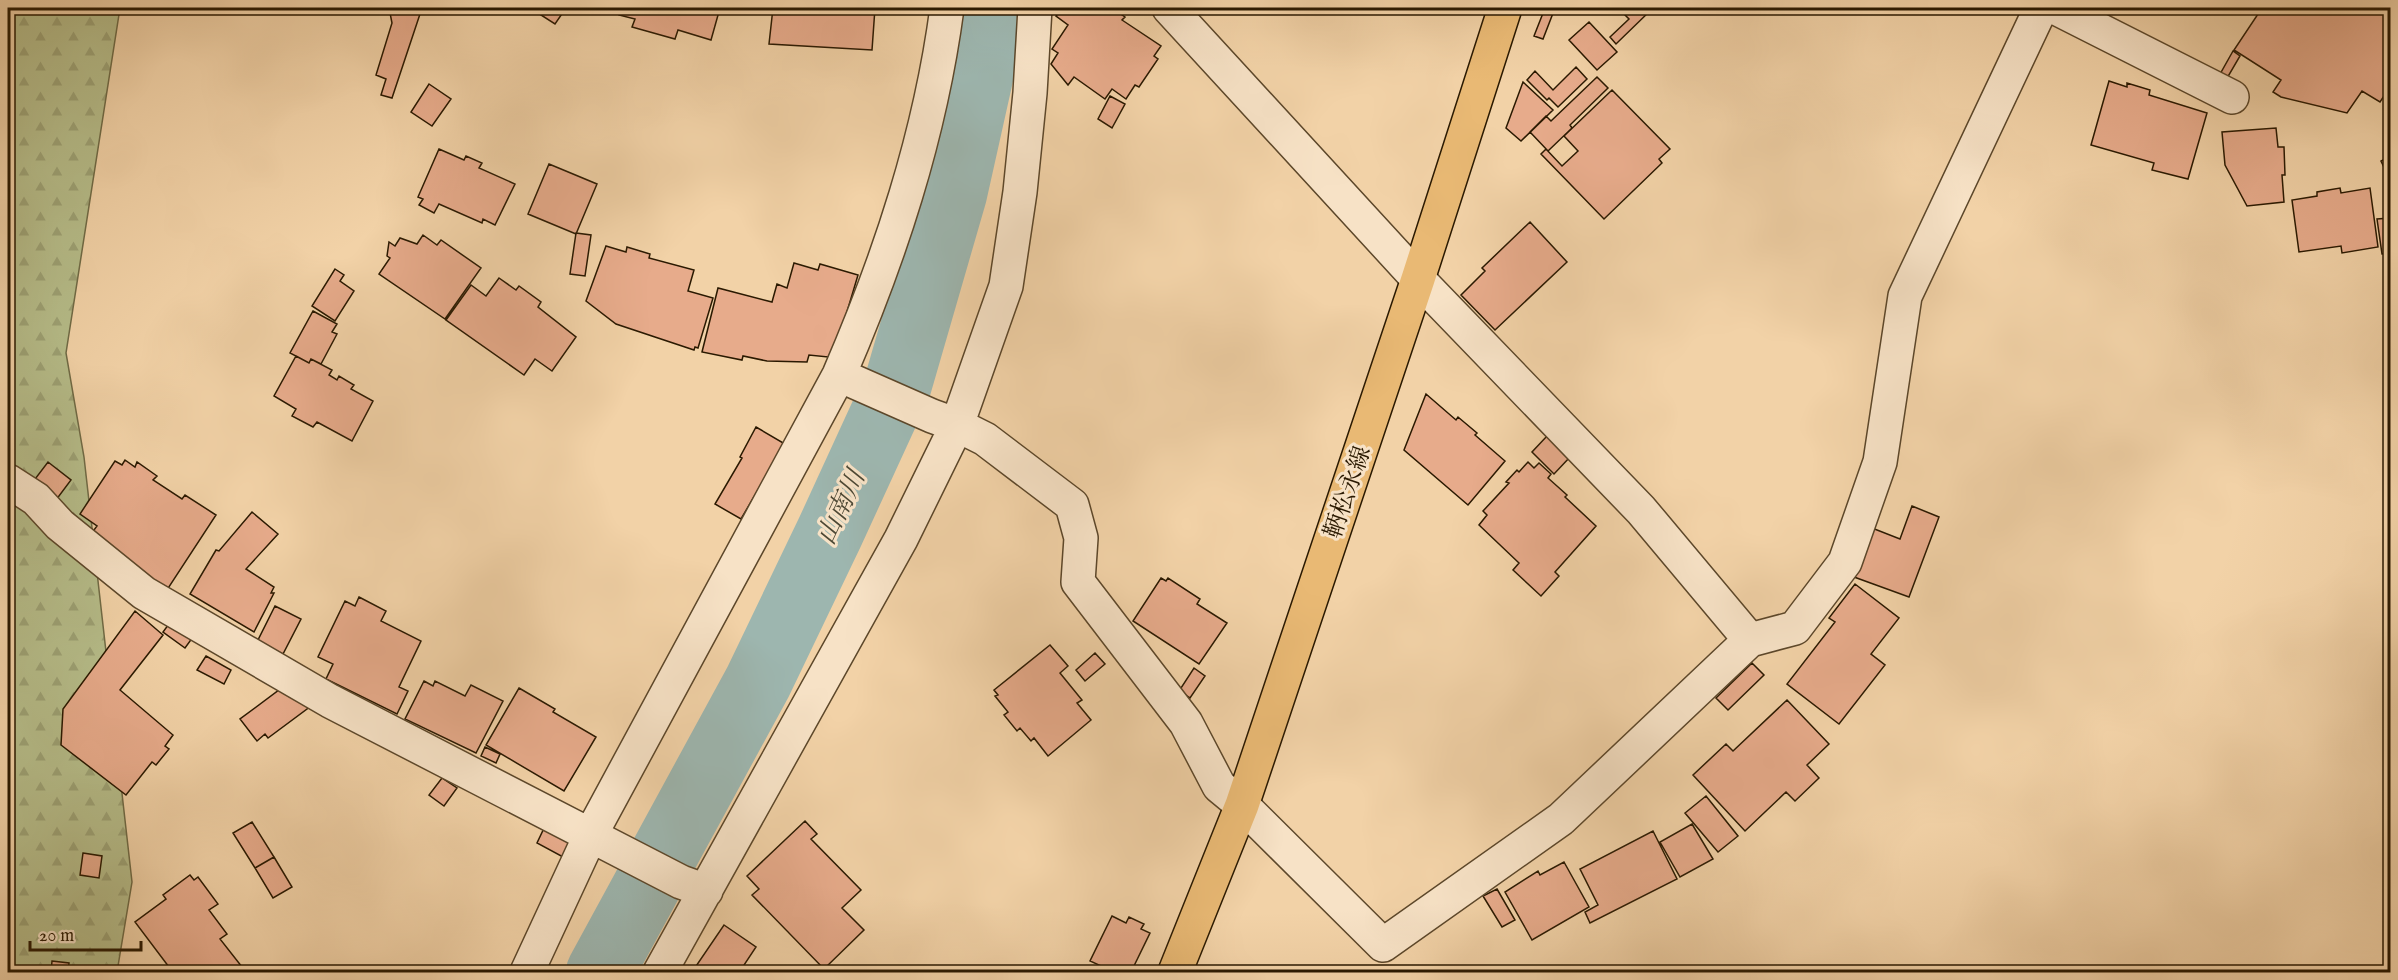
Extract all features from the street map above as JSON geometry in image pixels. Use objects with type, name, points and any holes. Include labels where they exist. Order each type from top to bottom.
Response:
[{"type":"main road","name":"鞆松永線","points":[[1175,972],[1242,805],[1418,279],[1505,8]]},
{"type":"street","points":[[527,972],[601,839],[846,379],[921,149],[941,51],[947,8]]},
{"type":"street","points":[[660,972],[693,886],[901,539],[945,420],[1006,286],[1020,192],[1030,93],[1035,8]]},
{"type":"street","points":[[1169,8],[1418,279],[1641,510],[1750,640]]},
{"type":"street","points":[[846,379],[985,439],[1072,505],[1081,538],[1078,582],[1186,723],[1219,786],[1242,805],[1383,945],[1561,819],[1750,640],[1795,628],[1845,562],[1880,462],[1905,296],[2041,8]]},
{"type":"street","points":[[2056,8],[2232,97]]},
{"type":"street","points":[[8,481],[36,498],[60,525],[144,593],[330,700],[693,886]]},
{"type":"green space","points":[[8,8],[120,8],[66,353],[84,457],[132,882],[117,972],[8,972]]},
{"type":"building","points":[[389,8],[422,8],[392,98],[381,95],[386,79],[376,75],[392,23]]},
{"type":"building","points":[[530,8],[566,8],[555,24]]},
{"type":"building","points":[[612,8],[720,8],[711,40],[678,30],[675,39],[632,27],[635,19],[619,15],[620,10]]},
{"type":"building","points":[[773,8],[875,8],[872,50],[769,44]]},
{"type":"building","points":[[1062,8],[1112,8],[1125,17],[1122,20],[1161,46],[1154,56],[1158,59],[1139,87],[1135,85],[1126,99],[1112,89],[1105,99],[1074,77],[1068,85],[1051,64],[1058,53],[1052,49],[1068,25],[1056,16]]},
{"type":"building","points":[[1545,8],[1555,8],[1543,39],[1534,36]]},
{"type":"building","points":[[1618,8],[1653,8],[1616,44],[1610,37],[1629,19]]},
{"type":"building","points":[[2262,8],[2390,8],[2390,87],[2380,102],[2362,91],[2347,113],[2281,97],[2273,92],[2281,80],[2234,50]]},
{"type":"building","points":[[1589,22],[1617,52],[1597,70],[1569,40]]},
{"type":"building","points":[[2233,51],[2240,56],[2226,80],[2219,76]]},
{"type":"building","points":[[1576,67],[1587,79],[1558,107],[1549,98],[1547,100],[1527,80],[1535,71],[1553,90]]},
{"type":"building","points":[[1597,77],[1608,88],[1570,125],[1572,128],[1548,151],[1530,132],[1546,116],[1551,121]]},
{"type":"building","points":[[2109,81],[2127,87],[2127,83],[2150,90],[2149,95],[2207,113],[2188,179],[2152,170],[2154,163],[2091,145]]},
{"type":"building","points":[[1523,82],[1553,110],[1521,141],[1506,128]]},
{"type":"building","points":[[429,84],[451,99],[432,126],[411,112]]},
{"type":"building","points":[[1612,90],[1670,149],[1659,159],[1662,163],[1604,219],[1541,154],[1546,149],[1562,166],[1578,151],[1564,136]]},
{"type":"building","points":[[1110,96],[1125,104],[1112,128],[1098,119]]},
{"type":"building","points":[[2276,128],[2278,147],[2284,147],[2285,175],[2282,175],[2284,202],[2247,206],[2225,165],[2222,132]]},
{"type":"building","points":[[439,149],[464,160],[466,156],[482,163],[479,168],[515,184],[495,225],[483,219],[482,223],[439,204],[434,213],[419,205],[423,199],[418,197]]},
{"type":"building","points":[[2390,156],[2390,180],[2381,161]]},
{"type":"building","points":[[549,164],[597,184],[576,234],[528,214]]},
{"type":"building","points":[[2340,188],[2341,193],[2370,188],[2378,247],[2342,253],[2341,246],[2299,252],[2292,200],[2317,196],[2317,192]]},
{"type":"building","points":[[2390,218],[2390,253],[2382,254],[2377,219]]},
{"type":"building","points":[[1530,222],[1567,262],[1495,330],[1461,295],[1485,271],[1482,268]]},
{"type":"building","points":[[576,233],[591,235],[585,276],[570,274]]},
{"type":"building","points":[[423,235],[437,245],[441,240],[481,268],[445,319],[379,274],[390,258],[387,256],[389,242],[395,246],[400,238],[417,244]]},
{"type":"building","points":[[606,246],[626,252],[627,247],[650,254],[649,258],[694,270],[688,291],[713,298],[698,348],[695,347],[694,350],[616,324],[586,301]]},
{"type":"building","points":[[794,263],[818,270],[820,264],[858,275],[841,332],[838,358],[809,355],[807,362],[767,361],[743,356],[742,360],[702,352],[718,288],[772,302],[777,284],[787,288]]},
{"type":"building","points":[[335,269],[344,275],[340,281],[354,291],[335,321],[312,306]]},
{"type":"building","points":[[499,278],[516,290],[519,286],[541,302],[538,307],[576,337],[552,371],[535,359],[524,375],[446,320],[471,285],[486,296]]},
{"type":"building","points":[[313,311],[337,324],[332,332],[337,334],[321,364],[311,359],[309,363],[290,353]]},
{"type":"building","points":[[296,356],[309,363],[311,359],[332,370],[329,375],[337,380],[339,376],[354,385],[351,389],[373,401],[352,441],[317,422],[313,427],[292,416],[296,409],[274,396]]},
{"type":"building","points":[[1426,394],[1456,420],[1458,417],[1477,433],[1475,435],[1505,461],[1468,505],[1404,450]]},
{"type":"building","points":[[756,427],[785,444],[741,519],[715,504],[742,458],[740,457]]},
{"type":"building","points":[[1547,436],[1570,457],[1554,474],[1532,452]]},
{"type":"building","points":[[125,460],[135,467],[137,462],[157,476],[153,480],[182,499],[185,495],[216,515],[165,593],[91,534],[97,526],[80,514],[115,461],[122,465]]},
{"type":"building","points":[[48,462],[71,480],[56,500],[32,483]]},
{"type":"building","points":[[1528,462],[1534,468],[1539,463],[1551,474],[1548,478],[1596,526],[1555,572],[1559,576],[1541,596],[1513,570],[1519,563],[1479,525],[1487,515],[1483,511],[1509,483],[1506,482],[1517,470],[1519,472]]},
{"type":"building","points":[[1912,506],[1939,517],[1909,597],[1854,577],[1872,528],[1900,539]]},
{"type":"building","points":[[252,512],[278,534],[246,569],[274,587],[271,593],[274,593],[254,632],[190,594],[216,550],[219,551]]},
{"type":"building","points":[[1161,578],[1166,581],[1168,578],[1200,599],[1197,604],[1227,623],[1199,664],[1133,621]]},
{"type":"building","points":[[1855,584],[1899,618],[1871,654],[1885,665],[1839,724],[1787,684],[1835,622],[1829,618]]},
{"type":"building","points":[[359,597],[386,611],[381,621],[421,641],[399,687],[408,691],[397,714],[326,679],[333,664],[318,657],[345,601],[355,606]]},
{"type":"building","points":[[275,606],[301,619],[283,654],[257,642]]},
{"type":"building","points":[[135,611],[163,635],[120,690],[173,735],[165,746],[169,749],[156,765],[152,762],[126,795],[61,745],[63,709]]},
{"type":"building","points":[[171,621],[193,637],[185,648],[163,632]]},
{"type":"building","points":[[1050,645],[1068,666],[1060,673],[1082,700],[1077,703],[1091,720],[1048,756],[1034,738],[1031,741],[1020,728],[1017,731],[1004,715],[1008,712],[995,696],[998,695],[994,690]]},
{"type":"building","points":[[1095,653],[1105,664],[1085,681],[1076,670]]},
{"type":"building","points":[[206,656],[231,670],[224,684],[197,670]]},
{"type":"building","points":[[1752,663],[1764,675],[1728,710],[1716,698]]},
{"type":"building","points":[[1194,668],[1205,676],[1190,698],[1179,691]]},
{"type":"building","points":[[424,681],[433,686],[435,681],[465,696],[471,685],[503,701],[476,753],[405,719]]},
{"type":"building","points":[[283,687],[311,706],[268,738],[265,734],[257,741],[240,719]]},
{"type":"building","points":[[519,688],[555,709],[553,712],[596,737],[564,791],[486,745]]},
{"type":"building","points":[[1787,700],[1829,744],[1807,765],[1819,778],[1795,801],[1786,792],[1745,831],[1693,775],[1726,744],[1733,751]]},
{"type":"building","points":[[485,747],[500,754],[496,763],[481,756]]},
{"type":"building","points":[[442,778],[457,788],[444,806],[429,795]]},
{"type":"building","points":[[1706,796],[1738,836],[1718,852],[1685,813]]},
{"type":"building","points":[[805,821],[817,834],[811,839],[861,890],[842,908],[864,930],[824,969],[752,895],[759,889],[747,876]]},
{"type":"building","points":[[252,822],[274,857],[255,868],[233,833]]},
{"type":"building","points":[[546,824],[572,839],[563,857],[537,843]]},
{"type":"building","points":[[1692,824],[1713,859],[1680,877],[1660,842]]},
{"type":"building","points":[[1653,831],[1677,879],[1590,923],[1585,912],[1598,905],[1580,869]]},
{"type":"building","points":[[83,853],[102,856],[99,878],[80,875]]},
{"type":"building","points":[[274,857],[292,887],[273,898],[255,868]]},
{"type":"building","points":[[1564,862],[1589,907],[1532,940],[1505,892],[1538,871],[1540,875]]},
{"type":"building","points":[[190,875],[194,880],[198,877],[218,904],[209,910],[227,934],[220,939],[246,972],[170,972],[172,971],[135,922],[166,899],[163,895]]},
{"type":"building","points":[[1497,889],[1515,920],[1502,927],[1483,896]]},
{"type":"building","points":[[1112,916],[1126,923],[1129,917],[1144,924],[1141,929],[1150,933],[1131,972],[1114,972],[1090,961]]},
{"type":"building","points":[[724,925],[756,947],[744,965],[754,972],[692,972]]},
{"type":"building","points":[[52,961],[69,963],[68,972],[51,972]]},
{"type":"waterway","name":"山南川","points":[[600,972],[758,682],[898,384],[953,194],[982,64],[983,8]]}]
